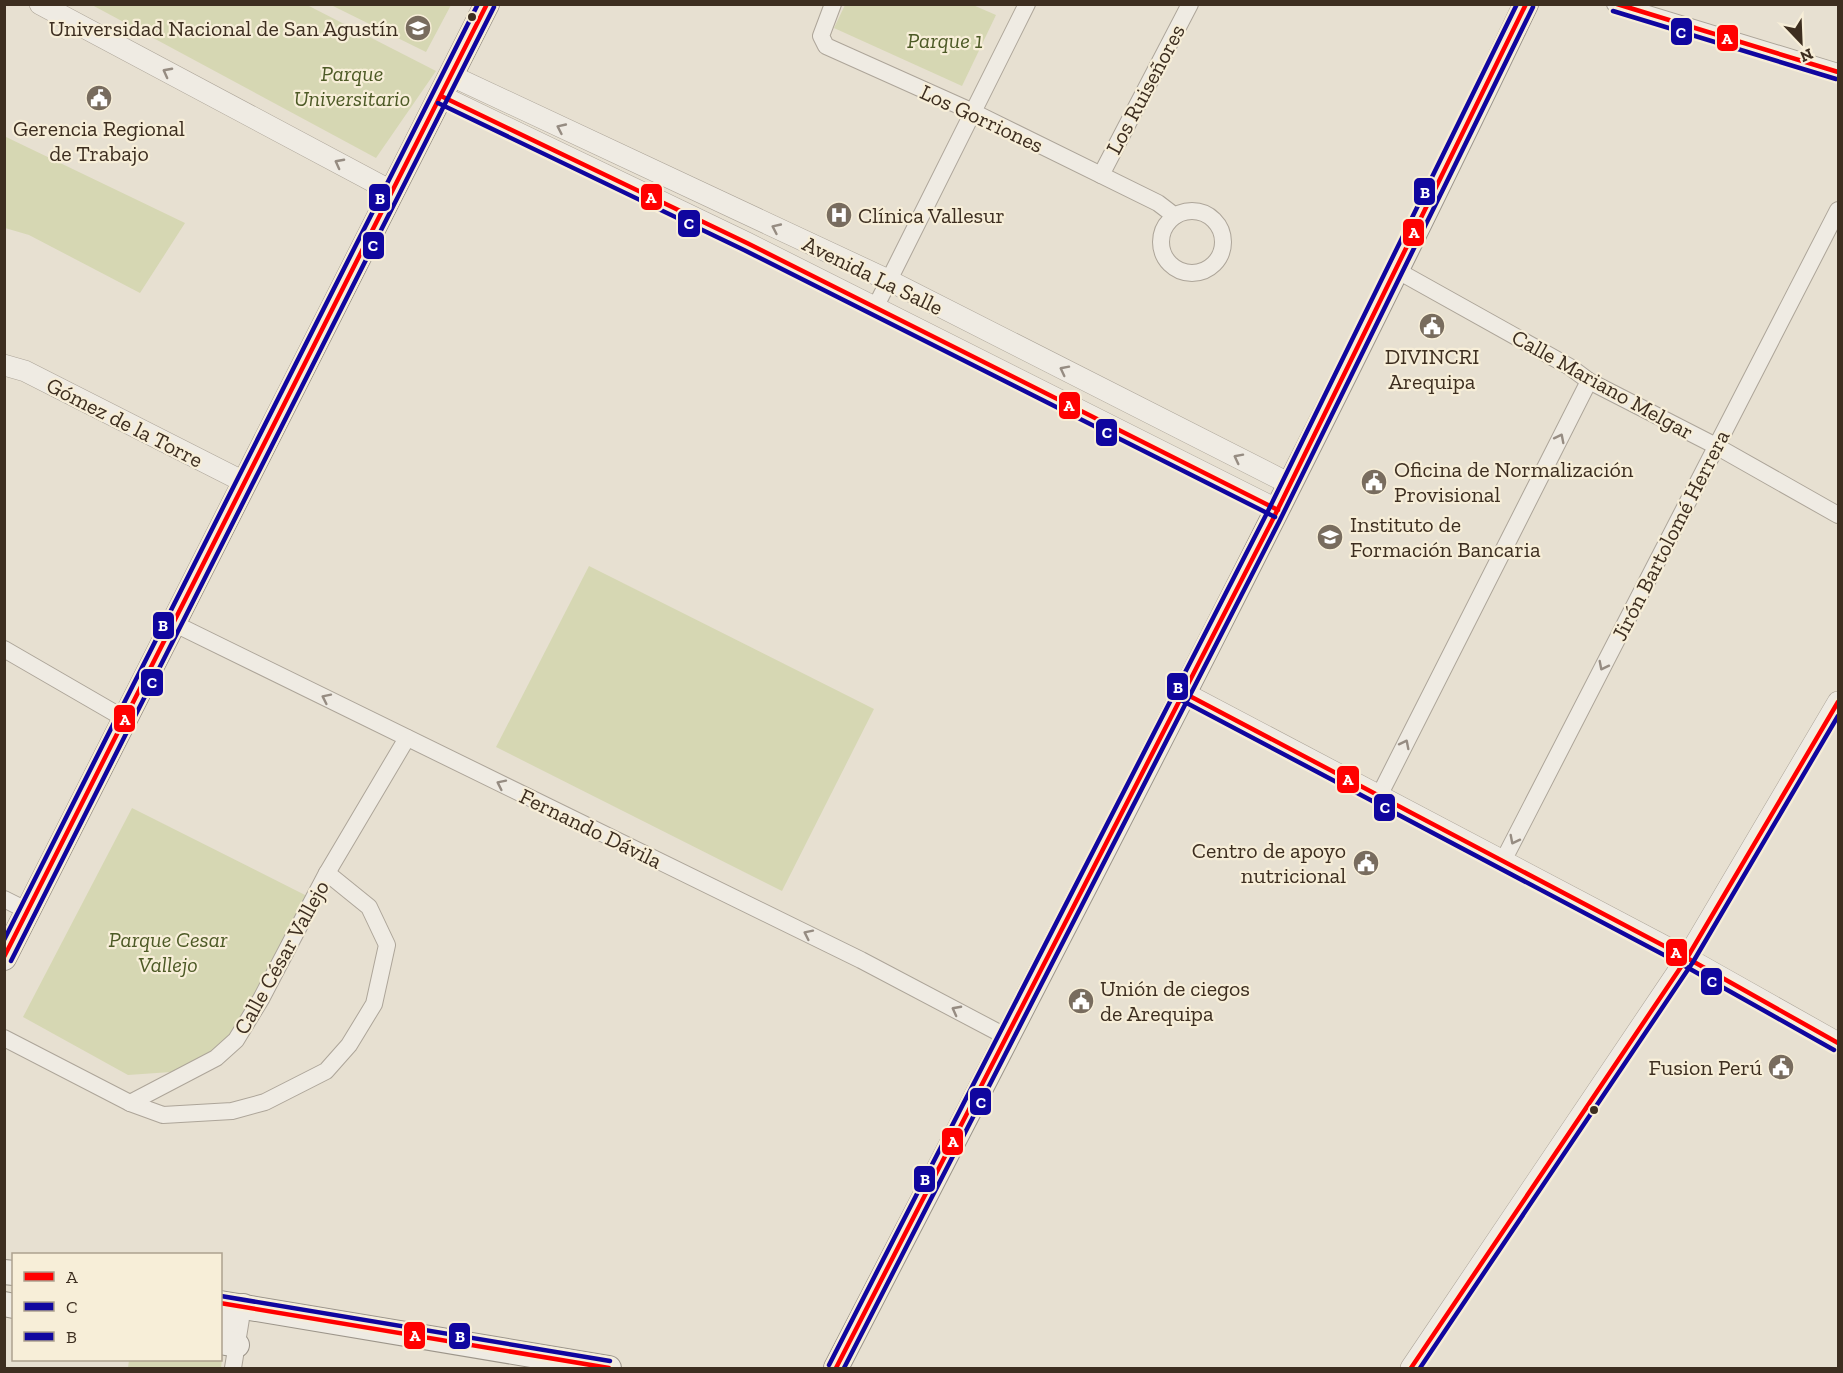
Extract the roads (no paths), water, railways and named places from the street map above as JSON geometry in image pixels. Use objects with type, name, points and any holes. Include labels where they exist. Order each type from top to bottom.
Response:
[{"type":"main road","points":[[4,958],[487,4]]},
{"type":"main road","points":[[836,1368],[1278,510],[1398,271],[1526,4]]},
{"type":"main road","points":[[222,1322],[226,1322],[232,1304],[609,1368]]},
{"type":"street","points":[[40,4],[391,190]]},
{"type":"street","name":"Los Gorriones","points":[[833,4],[821,36],[826,46],[971,111],[1158,203],[1176,216]]},
{"type":"street","points":[[875,308],[971,111],[1028,4]]},
{"type":"street","name":"Los Ruiseñores","points":[[1101,175],[1190,4]]},
{"type":"street","points":[[1615,4],[1839,72]]},
{"type":"street","name":"Avenida La Salle","points":[[446,86],[591,142],[888,280],[1290,484]]},
{"type":"street","name":"Avenida La Salle","points":[[446,86],[581,164],[1278,510]]},
{"type":"street","points":[[581,164],[591,142]]},
{"type":"street","name":"Jirón Bartolomé Herrera","points":[[1503,861],[1839,210]]},
{"type":"street","name":"Calle Mariano Melgar","points":[[1398,271],[1570,367],[1589,381],[1716,446],[1839,515]]},
{"type":"street","name":"Gómez de la Torre","points":[[4,364],[25,371],[244,482]]},
{"type":"street","points":[[1378,796],[1589,381]]},
{"type":"street","name":"Fernando Dávila","points":[[173,623],[861,960],[1008,1037]]},
{"type":"street","points":[[4,649],[125,719]]},
{"type":"street","points":[[1184,693],[1687,958],[1839,1043]]},
{"type":"street","points":[[1411,1368],[1687,958],[1839,702]]},
{"type":"street","name":"Calle César Vallejo","points":[[130,1103],[216,1058],[236,1040],[261,999],[327,873],[407,738]]},
{"type":"street","points":[[4,1038],[130,1103],[164,1115],[232,1111],[265,1102],[326,1071],[349,1045],[374,1004],[387,945],[369,907],[327,873]]},
{"type":"street","points":[[4,899],[28,911]]},
{"type":"street","points":[[230,1352],[232,1304]]},
{"type":"place","name":"Universidad Nacional de San Agustín","points":[[418,28]]},
{"type":"place","name":"Gerencia Regional de Trabajo","points":[[99,98]]},
{"type":"place","name":"Clínica Vallesur","points":[[839,215]]},
{"type":"place","name":"DIVINCRI Arequipa","points":[[1432,326]]},
{"type":"place","name":"Oficina de Normalización Provisional","points":[[1374,482]]},
{"type":"place","name":"Instituto de Formación Bancaria","points":[[1330,537]]},
{"type":"place","name":"Centro de apoyo nutricional","points":[[1366,863]]},
{"type":"place","name":"Unión de ciegos de Arequipa","points":[[1081,1001]]},
{"type":"place","name":"Fusion Perú","points":[[1781,1067]]},
{"type":"park label","name":"Parque 1","points":[[945,40]]},
{"type":"park label","name":"Parque Universitario","points":[[352,86]]},
{"type":"park label","name":"Parque Cesar Vallejo","points":[[168,952]]}]
